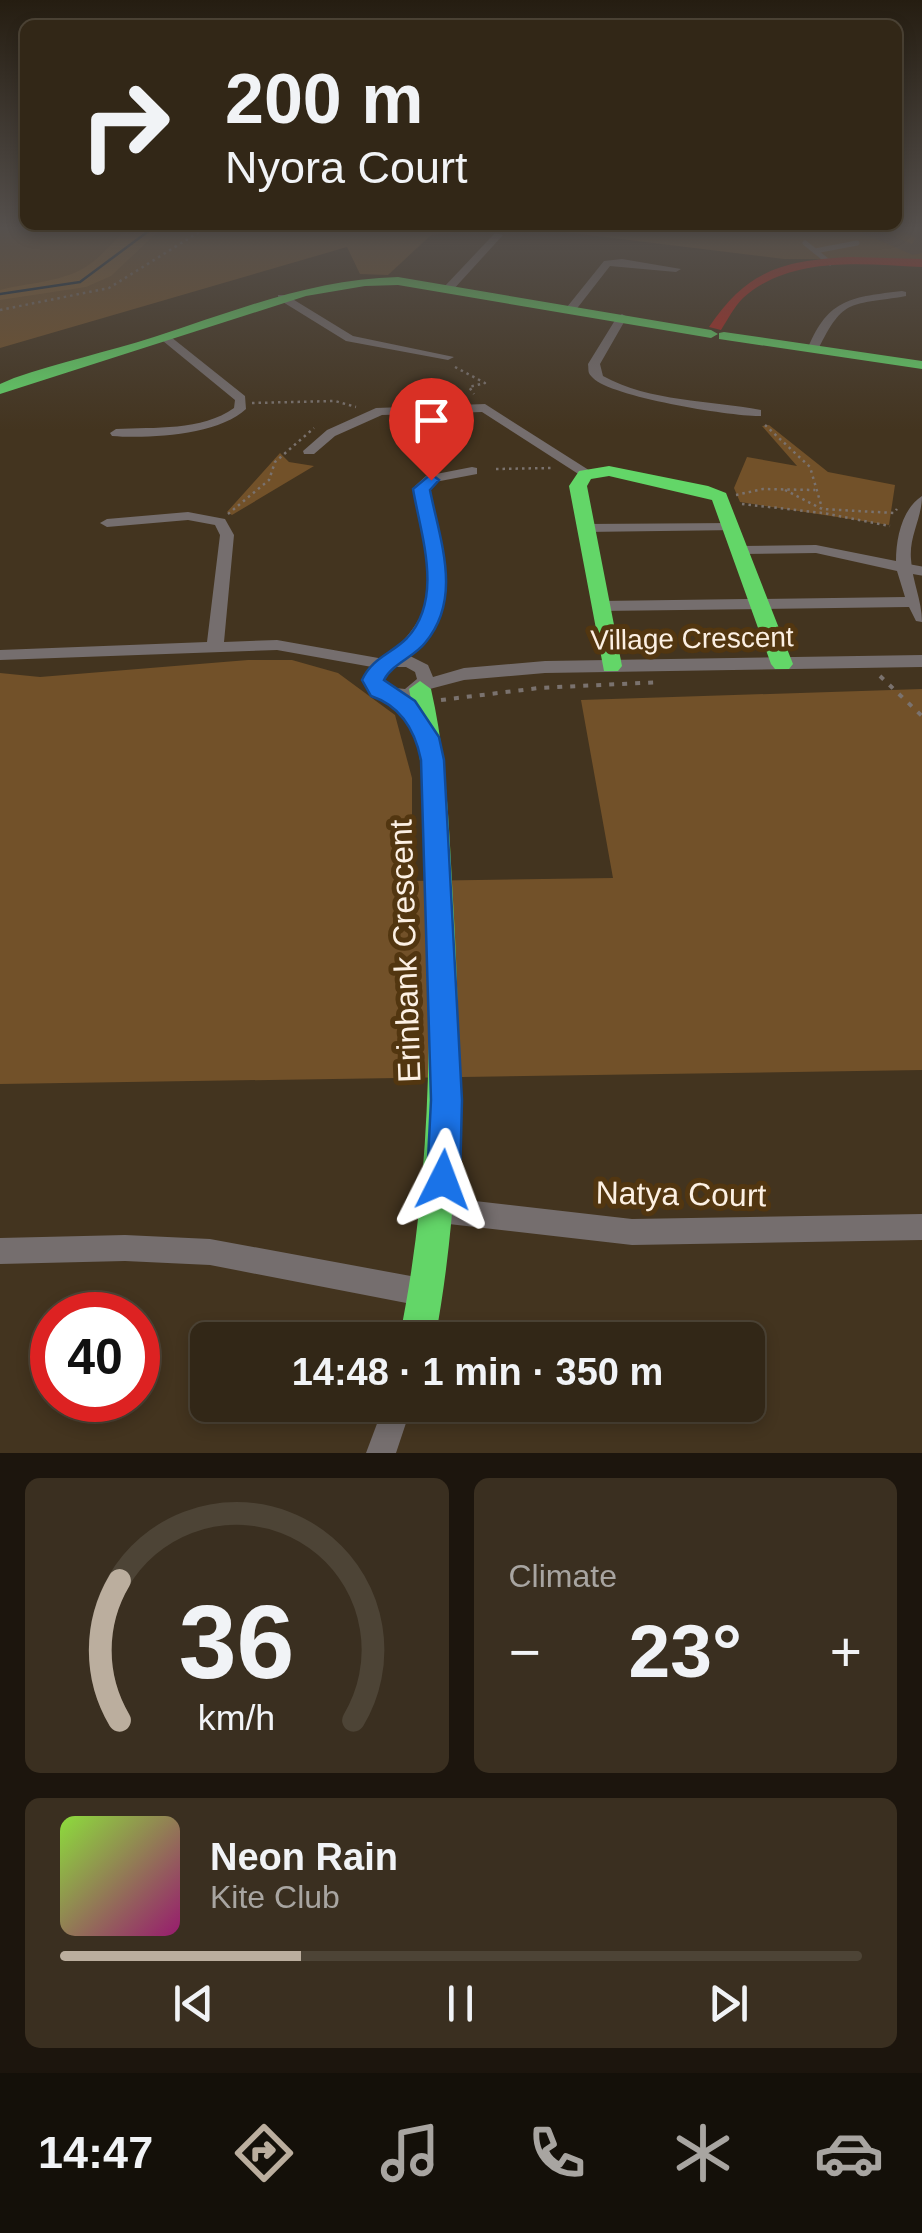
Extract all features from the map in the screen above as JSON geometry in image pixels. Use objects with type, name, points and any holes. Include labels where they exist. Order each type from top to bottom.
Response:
[{"type":"street","points":[[0,389],[32,376],[167,338],[288,295]]},
{"type":"street","points":[[484,295],[685,327],[725,329],[922,365]]},
{"type":"street","points":[[572,309],[583,295]]},
{"type":"street","points":[[725,329],[740,295]]},
{"type":"street","points":[[814,348],[824,320],[835,310],[851,302],[897,295]]},
{"type":"street","points":[[282,297],[350,338],[451,362]]},
{"type":"street","points":[[622,317],[594,364],[594,372],[602,380],[628,390],[758,413]]},
{"type":"street","points":[[116,433],[219,422],[236,414],[242,404],[236,394],[167,338]]},
{"type":"street","points":[[309,450],[331,432],[374,413],[485,408],[588,474],[609,472],[708,491],[724,502],[782,664]]},
{"type":"street","points":[[373,680],[421,636],[436,608],[438,593],[422,486],[431,480],[472,471]]},
{"type":"street","points":[[588,474],[578,486],[611,666]]},
{"type":"street","points":[[600,606],[760,604],[918,610],[902,567],[917,507]]},
{"type":"street","points":[[108,524],[188,516],[220,522],[227,535],[215,647]]},
{"type":"street","points":[[585,528],[737,538],[816,548],[902,567]]},
{"type":"street","points":[[0,655],[276,645],[388,663],[421,682],[421,636]]},
{"type":"street","points":[[336,655],[373,680],[379,690],[395,696],[428,737]]},
{"type":"street","name":"Village Crescent","points":[[395,696],[421,682],[464,674],[611,666],[922,661]]},
{"type":"street","name":"Erinbank Crescent","points":[[421,682],[433,778],[446,1100],[440,1210],[421,1322]]},
{"type":"street","name":"Natya Court","points":[[440,1210],[632,1232],[922,1227]]},
{"type":"street","points":[[0,1251],[125,1248],[210,1252],[427,1293]]},
{"type":"street","points":[[381,1453],[392,1422]]},
{"type":"lane","points":[[902,567],[922,571]]},
{"type":"path","points":[[0,310],[75,295]]},
{"type":"path","points":[[451,362],[486,383],[469,388],[489,402],[485,408]]},
{"type":"path","points":[[242,404],[335,401],[374,413]]},
{"type":"path","points":[[766,425],[806,462],[823,511]]},
{"type":"path","points":[[228,514],[269,480],[275,462],[305,432],[318,426],[331,432]]},
{"type":"path","points":[[496,469],[549,469],[565,460]]},
{"type":"path","points":[[785,490],[823,511],[890,526]]},
{"type":"path","points":[[736,495],[816,490]]},
{"type":"path","points":[[738,503],[823,511],[894,512],[895,508],[917,507]]},
{"type":"path","points":[[868,676],[894,676]]},
{"type":"path","points":[[880,676],[922,716]]},
{"type":"path","points":[[421,682],[539,688],[674,680]]},
{"type":"shaded area","points":[[0,295],[183,295],[0,348]]},
{"type":"shaded area","points":[[0,295],[34,295],[0,300]]},
{"type":"shaded area","points":[[769,425],[828,472],[895,485],[889,525],[740,502],[734,488],[747,457],[797,466],[762,426]]},
{"type":"shaded area","points":[[280,453],[289,462],[314,466],[232,515],[227,512]]},
{"type":"shaded area","points":[[292,660],[338,673],[395,715],[412,778],[412,881],[613,878],[581,700],[922,689],[922,1070],[0,1084],[0,673],[40,677]]},
{"type":"traffic: fast","points":[[0,389],[295,295]]},
{"type":"traffic: fast","points":[[480,295],[711,334]]},
{"type":"traffic: fast","points":[[724,336],[922,365]]},
{"type":"traffic: fast","points":[[611,666],[578,486],[585,475],[609,471],[708,491],[720,497],[782,664]]},
{"type":"traffic: fast","points":[[420,689],[435,782],[445,1062],[439,1201],[420,1322]]},
{"type":"traffic: jam","points":[[716,327],[739,295]]},
{"type":"route","points":[[431,480],[422,489],[438,577],[436,608],[421,636],[378,668],[373,680],[384,694],[395,696],[407,707],[428,737],[432,760],[446,1100],[443,1180]]}]
